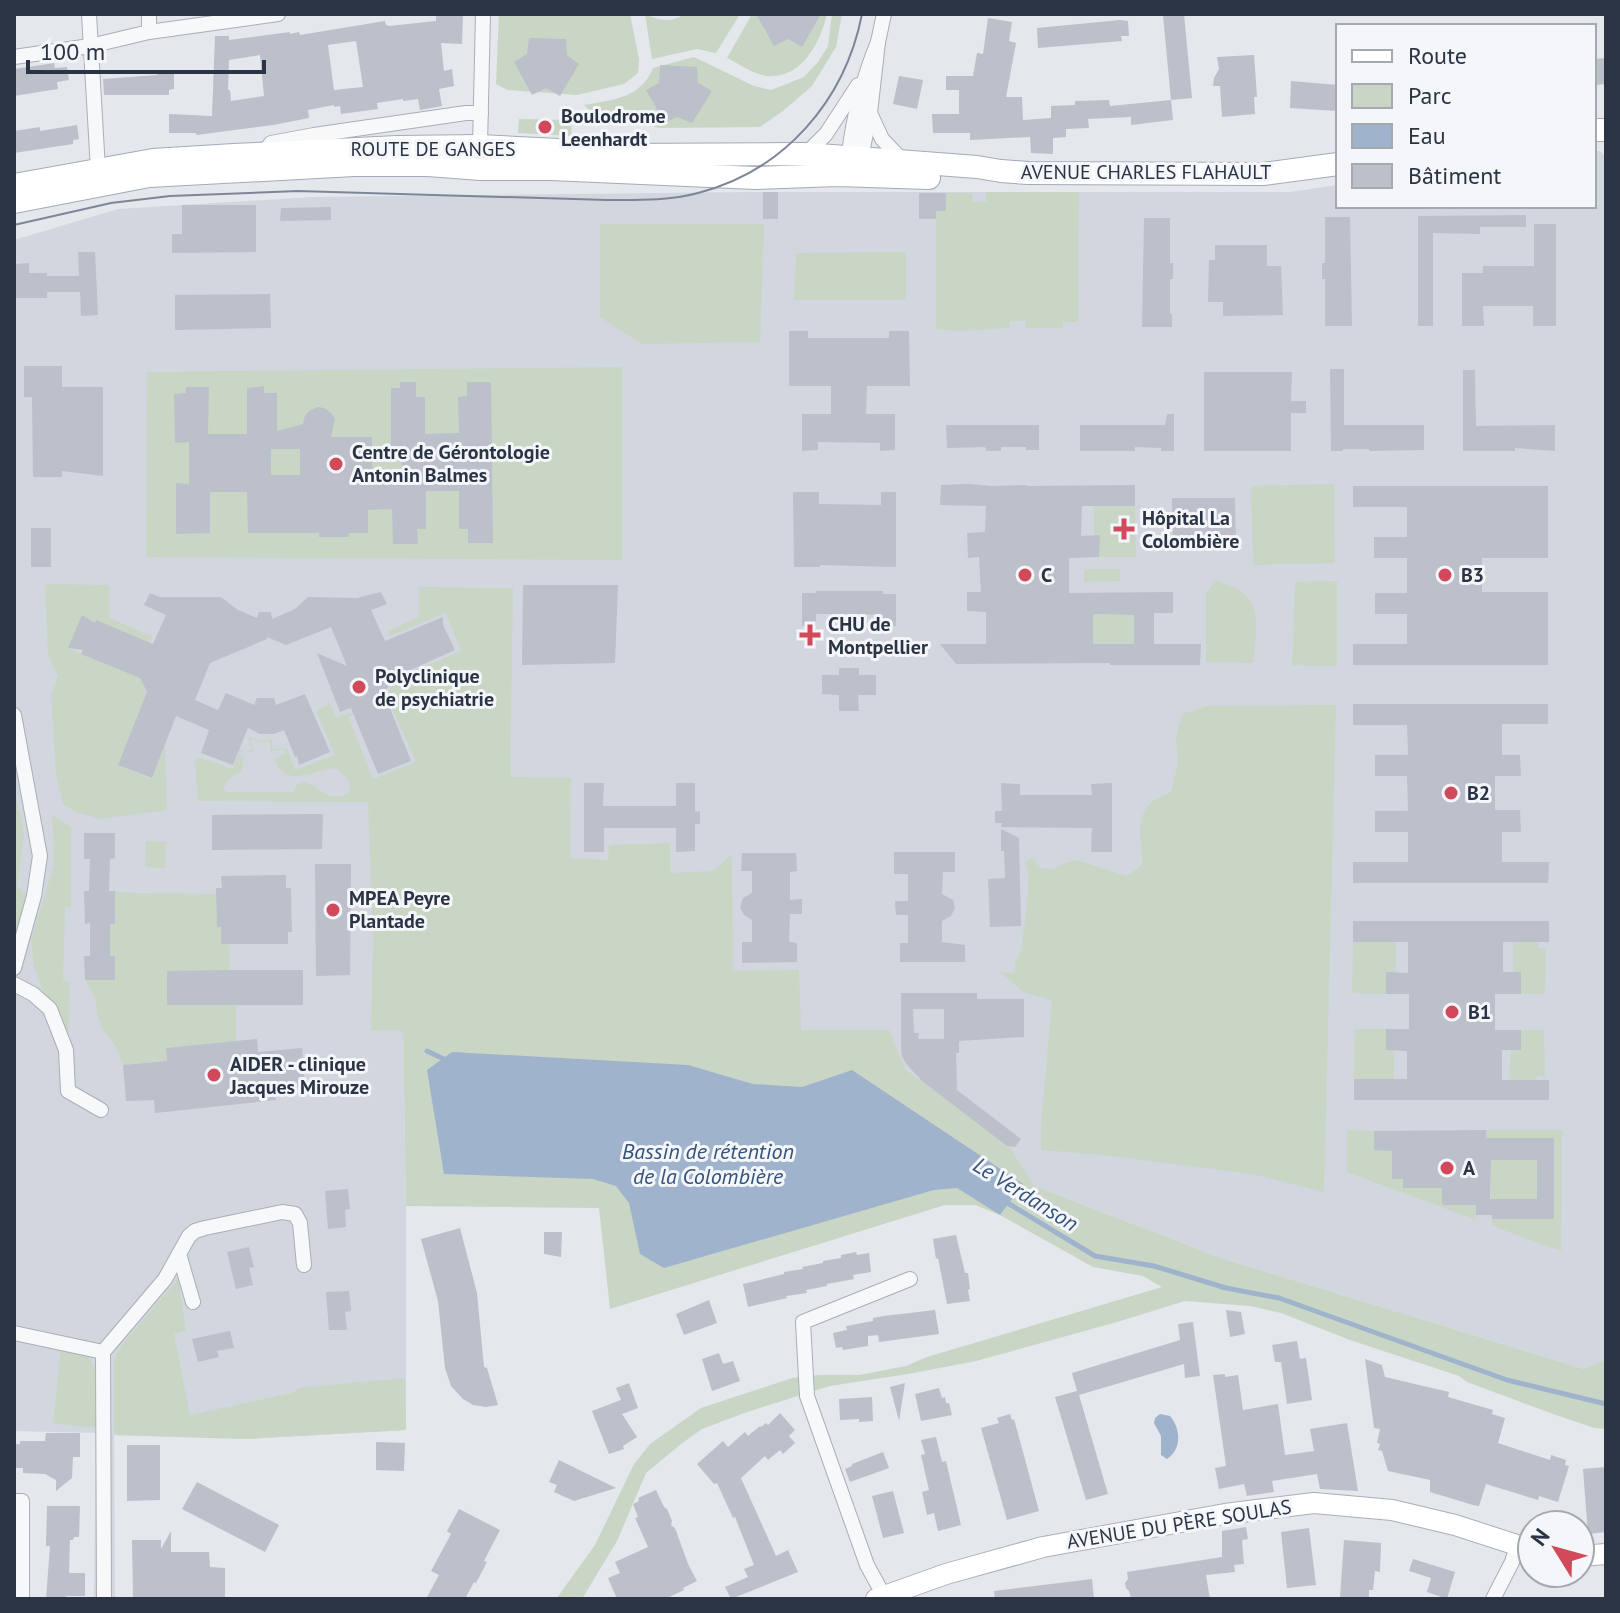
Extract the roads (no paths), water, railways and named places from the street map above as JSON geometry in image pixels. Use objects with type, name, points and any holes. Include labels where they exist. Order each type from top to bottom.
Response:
[{"type":"main road","name":"ROUTE DE GANGES","points":[[14,185],[153,160],[398,147],[481,162],[551,169],[755,178],[854,167]]},
{"type":"main road","points":[[481,162],[592,159],[623,155],[806,154],[854,167]]},
{"type":"main road","name":"AVENUE CHARLES FLAHAULT","points":[[854,167],[881,159],[1044,174],[1263,174],[1336,164]]},
{"type":"main road","name":"ROUTE DE GANGES","points":[[14,202],[149,176],[481,162]]},
{"type":"main road","name":"AVENUE CHARLES FLAHAULT","points":[[854,167],[979,178],[1001,171]]},
{"type":"main road","name":"AVENUE DU PÈRE SOULAS","points":[[880,1597],[946,1574],[1043,1547],[1225,1514],[1314,1503],[1392,1510],[1455,1525],[1516,1545]]},
{"type":"street","points":[[89,14],[98,170]]},
{"type":"street","points":[[149,14],[149,32]]},
{"type":"street","points":[[14,57],[90,46],[149,32],[278,14]]},
{"type":"street","points":[[481,162],[483,14]]},
{"type":"street","points":[[854,167],[862,153],[870,113],[884,14]]},
{"type":"street","points":[[806,154],[830,129],[850,101],[878,42]]},
{"type":"street","points":[[854,167],[849,153],[864,75]]},
{"type":"street","points":[[264,154],[271,143],[481,113]]},
{"type":"street","points":[[870,113],[882,139],[904,162]]},
{"type":"street","points":[[14,715],[40,856],[34,896],[14,968]]},
{"type":"street","points":[[14,984],[33,994],[50,1009],[66,1050],[68,1091],[101,1110]]},
{"type":"street","points":[[104,1599],[103,1352],[165,1279],[189,1236],[195,1231],[287,1212],[298,1216],[304,1265]]},
{"type":"street","points":[[179,1254],[193,1302]]},
{"type":"street","points":[[880,1597],[807,1396],[803,1322],[910,1279]]},
{"type":"street","points":[[14,1333],[103,1352]]},
{"type":"street","points":[[14,1501],[22,1501],[22,1599]]},
{"type":"street","points":[[1493,1599],[1516,1562]]},
{"type":"water","name":"Bassin de rétention de la Colombière","points":[[452,1052],[688,1065],[753,1084],[802,1087],[852,1070],[1023,1184],[1000,1215],[957,1188],[934,1190],[664,1268],[640,1254],[629,1203],[616,1186],[593,1179],[444,1174],[427,1070]]},
{"type":"water","points":[[1160,1414],[1170,1416],[1178,1433],[1175,1450],[1167,1459],[1161,1455],[1161,1436],[1154,1423]]},
{"type":"waterway","name":"Le Verdanson","points":[[427,1051],[448,1061]]},
{"type":"waterway","name":"Le Verdanson","points":[[1006,1202],[1095,1256],[1154,1266],[1226,1288],[1279,1298],[1507,1380],[1606,1404]]},
{"type":"tram line","points":[[14,225],[111,203],[170,196],[298,191],[630,200],[687,196],[729,183],[758,168],[806,128],[841,76],[854,46],[862,14]]},
{"type":"place","name":"Boulodrome Leenhardt","points":[[545,127]]},
{"type":"place","name":"Centre de Gérontologie Antonin Balmes","points":[[336,464]]},
{"type":"place","name":"Hôpital La Colombière","points":[[1124,529]]},
{"type":"place","name":"C","points":[[1025,575]]},
{"type":"place","name":"B3","points":[[1445,575]]},
{"type":"place","name":"CHU de Montpellier","points":[[810,635]]},
{"type":"place","name":"Polyclinique de psychiatrie","points":[[359,687]]},
{"type":"place","name":"B2","points":[[1451,793]]},
{"type":"place","name":"MPEA Peyre Plantade","points":[[333,910]]},
{"type":"place","name":"B1","points":[[1452,1012]]},
{"type":"place","name":"AIDER - clinique Jacques Mirouze","points":[[214,1075]]},
{"type":"place","name":"A","points":[[1447,1168]]}]
